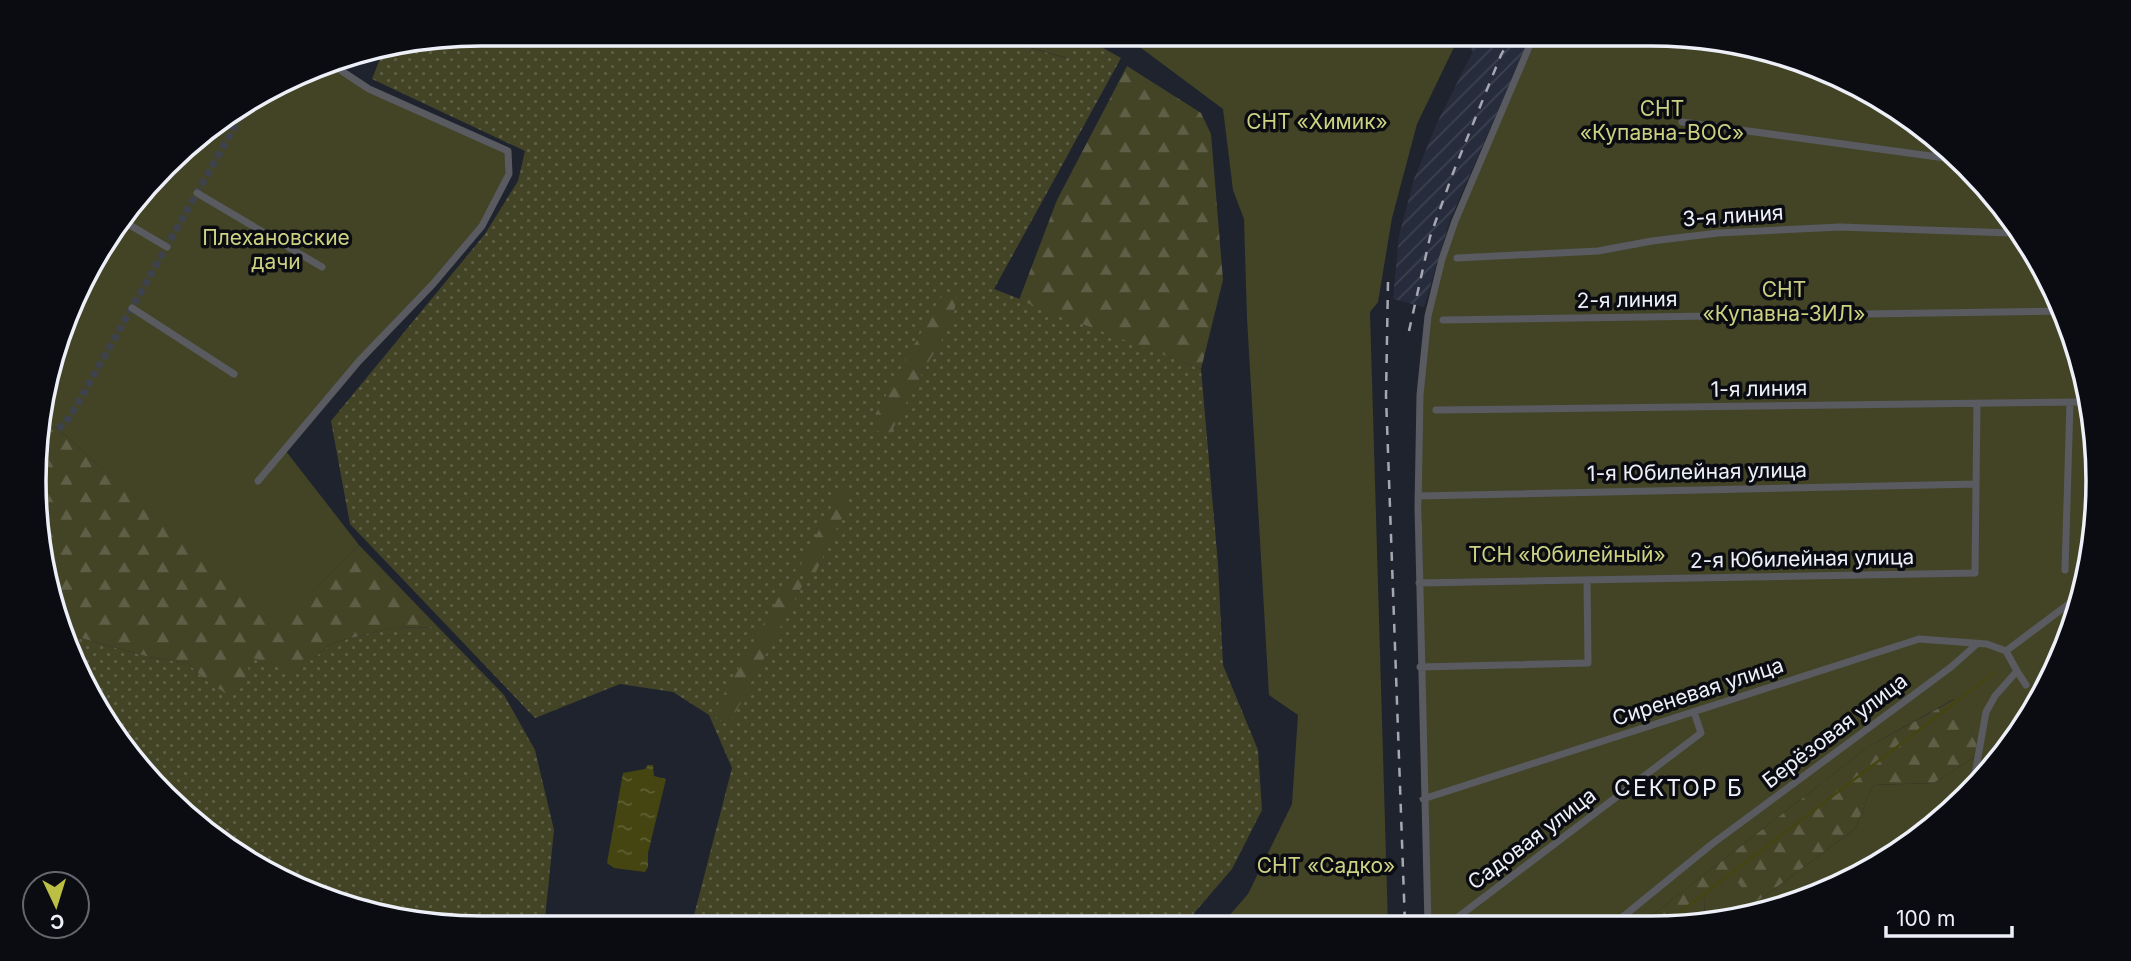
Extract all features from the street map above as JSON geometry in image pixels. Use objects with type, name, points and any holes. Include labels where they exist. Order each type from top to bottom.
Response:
[{"type":"street","points":[[1428,916],[1418,496],[1420,395],[1428,316],[1442,259],[1455,221],[1529,46]]},
{"type":"street","points":[[258,481],[359,361],[433,284],[482,226],[509,174],[508,151],[369,89],[339,70]]},
{"type":"street","points":[[1682,122],[1942,158]]},
{"type":"street","points":[[197,193],[322,267]]},
{"type":"street","points":[[129,224],[167,247]]},
{"type":"street","name":"3-я линия","points":[[1457,258],[1598,251],[1652,240],[1731,232],[1840,227],[2008,233]]},
{"type":"street","points":[[132,308],[234,374]]},
{"type":"street","name":"2-я линия","points":[[1443,320],[2051,311]]},
{"type":"street","points":[[2065,570],[2070,402]]},
{"type":"street","name":"1-я линия","points":[[1436,410],[2078,402]]},
{"type":"street","points":[[1976,484],[1977,404]]},
{"type":"street","name":"1-я Юбилейная улица","points":[[1418,496],[1976,484]]},
{"type":"street","name":"2-я Юбилейная улица","points":[[1419,583],[1975,573],[1976,484]]},
{"type":"street","points":[[1420,667],[1588,663],[1587,580]]},
{"type":"street","points":[[2026,685],[2006,651],[2067,605]]},
{"type":"street","name":"Сиреневая улица","points":[[1423,799],[1919,639],[1987,644],[2006,651]]},
{"type":"street","name":"Берёзовая улица","points":[[1624,916],[1712,844],[1951,667],[1976,643]]},
{"type":"street","points":[[1976,769],[1986,712],[1995,696],[2017,671]]},
{"type":"street","name":"Садовая улица","points":[[1458,916],[1701,733],[1694,712]]},
{"type":"shaded area","points":[[1467,46],[1526,46],[1450,220],[1424,307],[1393,299],[1399,236],[1414,179],[1436,125],[1473,51]]},
{"type":"green space","points":[[452,46],[1024,46],[1066,58],[1075,46],[1100,46],[1121,58],[994,289],[1201,369],[1218,564],[1223,665],[1258,750],[1262,810],[1232,869],[1192,916],[694,916],[732,768],[709,715],[673,692],[620,684],[535,718],[350,524],[331,421],[485,234],[518,181],[525,151],[372,79],[381,57]]},
{"type":"green space","points":[[1025,46],[1075,46],[1067,58]]},
{"type":"green space","points":[[1138,46],[1455,46],[1417,124],[1392,218],[1378,302],[1370,312],[1388,916],[1229,916],[1248,894],[1292,804],[1298,715],[1269,695],[1247,318],[1244,219],[1233,190],[1223,109]]},
{"type":"green space","points":[[1530,46],[1679,46],[1763,60],[1817,79],[1868,104],[1937,153],[1978,194],[2027,263],[2041,288],[2062,341],[2071,368],[2082,424],[2085,509],[2071,593],[2041,673],[1996,745],[1937,808],[1892,842],[1843,871],[1756,902],[1855,829],[1873,785],[1934,783],[1976,756],[1977,743],[1954,699],[1868,747],[1651,916],[1428,916],[1420,395],[1428,316],[1442,259]]},
{"type":"green space","points":[[1127,66],[1201,113],[1211,134],[1223,280],[1201,369],[1019,300],[1057,200]]},
{"type":"green space","name":"Плехановские дачи","points":[[335,71],[508,151],[509,174],[482,226],[359,361],[285,450],[359,545],[279,626],[58,429],[49,425],[60,368],[90,288],[119,239],[153,194],[194,153],[263,104],[288,90]]},
{"type":"green space","points":[[944,292],[957,296],[952,323],[890,434],[872,430],[876,413]]},
{"type":"green space","points":[[49,425],[58,429],[279,625],[359,545],[438,627],[390,628],[332,643],[293,671],[247,656],[249,673],[230,696],[205,680],[188,663],[149,657],[75,636],[60,593],[49,537],[46,509]]},
{"type":"green space","points":[[849,485],[846,509],[814,576],[804,581],[801,564],[839,492]]},
{"type":"green space","points":[[796,570],[802,586],[732,719],[717,721],[716,708]]},
{"type":"green space","points":[[438,627],[504,695],[535,750],[554,830],[545,916],[452,915],[396,907],[368,901],[314,882],[263,857],[194,808],[153,767],[104,698],[75,636],[149,657],[188,663],[205,680],[247,656],[265,660],[313,659],[332,643],[390,628]]},
{"type":"green space","points":[[1955,699],[1977,743],[1976,756],[1934,783],[1873,785],[1855,829],[1756,902],[1704,896],[1705,912],[1651,916],[1868,747]]},
{"type":"green space","points":[[1733,876],[1753,903],[1705,912],[1704,896]]},
{"type":"water","points":[[648,765],[653,765],[654,776],[666,779],[648,853],[648,867],[645,872],[614,868],[607,863],[623,773],[645,769]]},
{"type":"waterway","points":[[1677,915],[1995,672]]},
{"type":"tunnel","points":[[58,429],[70,417],[239,119]]},
{"type":"railway","points":[[1409,331],[1430,237],[1453,173],[1506,46]]},
{"type":"railway","points":[[1388,282],[1386,396],[1405,916]]},
{"type":"district","name":"СЕКТОР Б","points":[[1679,788]]},
{"type":"park label","name":"СНТ «Купавна-ВОС»","points":[[1662,121]]},
{"type":"park label","name":"СНТ «Химик»","points":[[1317,122]]},
{"type":"park label","name":"СНТ «Купавна-ЗИЛ»","points":[[1784,302]]},
{"type":"park label","name":"ТСН «Юбилейный»","points":[[1567,555]]},
{"type":"park label","name":"СНТ «Садко»","points":[[1326,866]]}]
